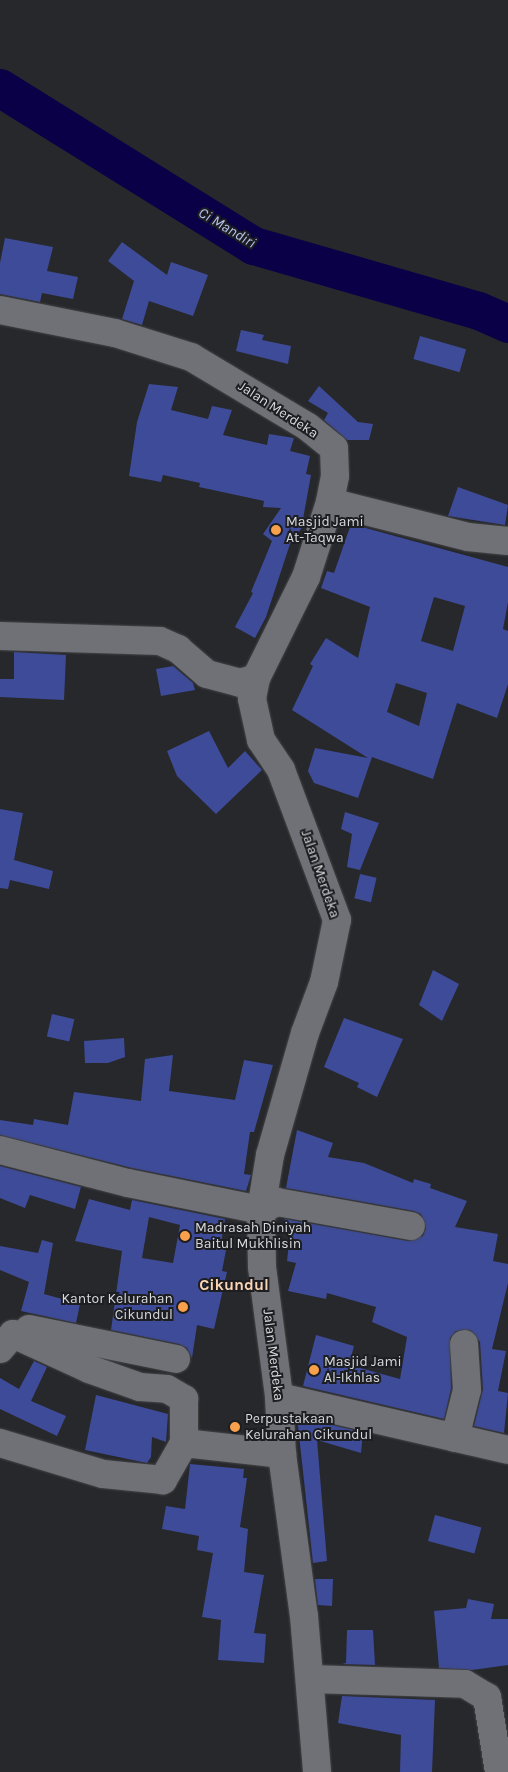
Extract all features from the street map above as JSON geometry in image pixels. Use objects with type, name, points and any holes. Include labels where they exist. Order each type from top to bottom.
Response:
[{"type":"street","name":"Jalan Merdeka","points":[[0,310],[115,333],[199,362],[308,427],[334,448],[336,476],[330,502],[306,577],[256,678],[252,699],[261,740],[281,770],[338,920],[324,982],[305,1033],[270,1155],[262,1210],[262,1267],[279,1397],[282,1454],[310,1679],[317,1772]]},
{"type":"street","points":[[330,502],[468,537],[508,541]]},
{"type":"street","points":[[0,636],[160,641],[178,649],[207,674],[240,683],[256,678]]},
{"type":"street","points":[[0,1150],[128,1183],[262,1210],[277,1202],[411,1226]]},
{"type":"street","points":[[0,1325],[176,1359]]},
{"type":"street","points":[[0,1349],[13,1334],[89,1369],[140,1388],[168,1389],[184,1399],[184,1443],[163,1480],[103,1474],[0,1443]]},
{"type":"street","points":[[455,1438],[467,1390],[464,1344]]},
{"type":"street","points":[[279,1397],[508,1450]]},
{"type":"street","points":[[184,1443],[282,1454]]},
{"type":"street","points":[[310,1679],[465,1684],[487,1697],[500,1772]]},
{"type":"building","points":[[5,238],[53,247],[47,271],[78,277],[73,299],[42,293],[40,302],[0,294],[0,263]]},
{"type":"building","points":[[122,242],[167,275],[171,262],[208,275],[193,316],[149,301],[142,325],[122,319],[134,281],[108,261]]},
{"type":"building","points":[[241,330],[264,335],[262,340],[291,346],[288,364],[236,351]]},
{"type":"building","points":[[420,336],[466,349],[460,372],[413,359]]},
{"type":"building","points":[[149,384],[178,387],[171,410],[208,419],[212,406],[232,410],[223,435],[267,445],[269,434],[294,438],[290,451],[310,456],[306,474],[311,475],[303,519],[306,522],[290,544],[266,617],[255,638],[235,627],[253,593],[251,592],[272,541],[263,534],[281,508],[263,507],[264,501],[199,487],[200,483],[163,475],[161,482],[129,476],[137,422]]},
{"type":"building","points":[[319,386],[358,422],[373,424],[369,440],[347,440],[324,420],[328,413],[308,401]]},
{"type":"building","points":[[458,487],[508,505],[505,525],[448,516]]},
{"type":"building","points":[[351,524],[508,567],[508,602],[503,629],[508,631],[508,684],[497,718],[457,703],[433,779],[372,757],[358,798],[314,783],[308,771],[315,748],[368,758],[292,710],[313,666],[310,664],[326,638],[358,658],[370,607],[321,588],[327,571],[334,573]],"holes":[[[434,597],[465,606],[453,651],[421,641]],[[396,683],[427,693],[419,726],[387,712]]]},
{"type":"building","points":[[14,652],[66,655],[64,700],[0,697],[0,679],[14,679]]},
{"type":"building","points":[[173,666],[193,683],[195,690],[161,696],[156,669]]},
{"type":"building","points":[[209,731],[228,768],[245,751],[262,770],[216,814],[177,776],[167,751]]},
{"type":"building","points":[[0,809],[23,813],[14,860],[53,871],[49,889],[10,880],[8,889],[0,888]]},
{"type":"building","points":[[345,812],[379,823],[360,870],[347,867],[352,834],[341,829]]},
{"type":"building","points":[[360,874],[377,878],[371,902],[354,898]]},
{"type":"building","points":[[433,970],[459,984],[442,1021],[419,1005]]},
{"type":"building","points":[[52,1014],[74,1019],[69,1042],[47,1036]]},
{"type":"building","points":[[344,1018],[403,1039],[377,1097],[357,1087],[359,1083],[324,1067]]},
{"type":"building","points":[[124,1038],[125,1057],[108,1063],[85,1063],[84,1041]]},
{"type":"building","points":[[173,1055],[169,1091],[235,1100],[244,1060],[273,1065],[254,1132],[250,1132],[244,1174],[251,1175],[246,1191],[132,1168],[0,1135],[0,1120],[33,1125],[34,1119],[68,1125],[74,1092],[141,1101],[145,1059]]},
{"type":"building","points":[[297,1130],[333,1143],[328,1157],[364,1163],[413,1183],[414,1179],[431,1184],[430,1188],[467,1201],[455,1227],[498,1234],[493,1261],[508,1264],[508,1283],[492,1349],[506,1351],[498,1391],[508,1393],[504,1433],[474,1426],[483,1389],[480,1342],[470,1330],[456,1331],[450,1338],[451,1389],[444,1419],[303,1386],[316,1335],[354,1346],[349,1365],[400,1379],[407,1337],[372,1322],[376,1307],[327,1293],[326,1299],[288,1291],[296,1263],[287,1261],[290,1234],[282,1231],[285,1219],[408,1241],[423,1236],[426,1228],[421,1214],[414,1211],[286,1188]]},
{"type":"building","points":[[0,1166],[81,1187],[75,1209],[30,1195],[25,1208],[0,1198]]},
{"type":"building","points":[[89,1199],[130,1210],[132,1200],[225,1219],[221,1243],[227,1245],[222,1271],[227,1272],[214,1329],[197,1325],[192,1358],[187,1348],[179,1344],[111,1330],[122,1251],[75,1241]],"holes":[[[149,1217],[180,1225],[173,1263],[142,1258]]]},
{"type":"building","points":[[42,1240],[53,1243],[44,1294],[80,1304],[76,1323],[21,1311],[29,1282],[0,1270],[0,1246],[38,1253]]},
{"type":"building","points":[[34,1361],[47,1367],[31,1401],[66,1416],[57,1436],[0,1409],[0,1378],[19,1389]]},
{"type":"building","points":[[96,1395],[168,1414],[166,1442],[152,1437],[151,1457],[147,1463],[85,1450]]},
{"type":"building","points":[[297,1417],[363,1432],[361,1453],[317,1440],[327,1561],[313,1563]]},
{"type":"building","points":[[190,1464],[244,1469],[243,1478],[247,1478],[240,1527],[248,1529],[244,1572],[264,1575],[254,1633],[266,1634],[264,1663],[218,1660],[221,1620],[202,1617],[213,1553],[197,1550],[199,1536],[162,1529],[166,1506],[185,1509]]},
{"type":"building","points":[[435,1515],[481,1527],[474,1554],[428,1541]]},
{"type":"building","points":[[315,1579],[333,1579],[332,1606],[318,1605]]},
{"type":"building","points":[[468,1599],[494,1604],[491,1619],[508,1619],[508,1665],[472,1670],[439,1668],[434,1611],[466,1608]]},
{"type":"building","points":[[347,1630],[373,1630],[375,1665],[342,1664],[346,1663]]},
{"type":"building","points":[[342,1696],[435,1700],[432,1772],[400,1772],[401,1735],[338,1723]]},
{"type":"waterway","name":"Ci Mandiri","points":[[0,88],[254,246],[479,311],[508,324]]},
{"type":"place","name":"Masjid Jami At-Taqwa","points":[[276,530]]},
{"type":"place","name":"Madrasah Diniyah Baitul Mukhlisin","points":[[185,1236]]},
{"type":"place","name":"Kantor Kelurahan Cikundul","points":[[183,1307]]},
{"type":"place","name":"Masjid Jami Al-Ikhlas","points":[[314,1370]]},
{"type":"place","name":"Perpustakaan Kelurahan Cikundul","points":[[235,1427]]},
{"type":"district","name":"Cikundul","points":[[234,1285]]}]
